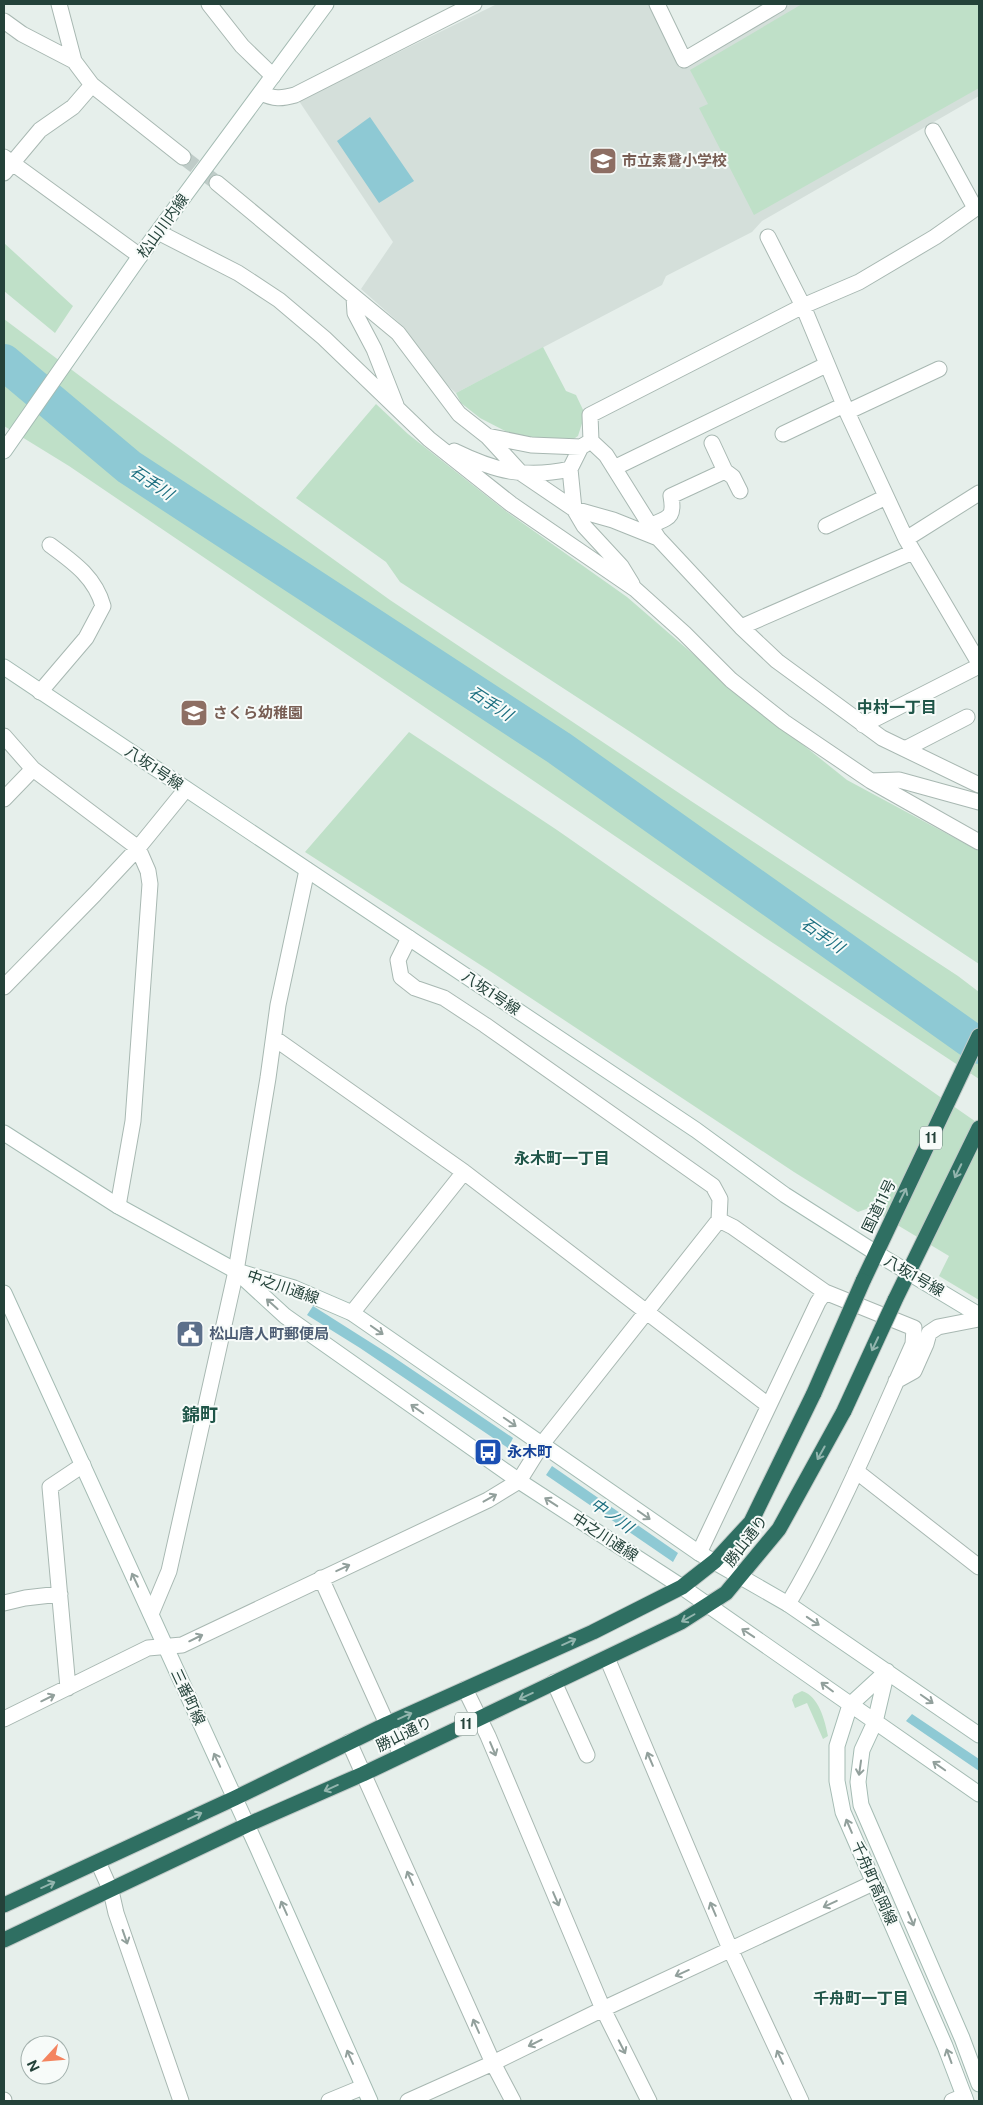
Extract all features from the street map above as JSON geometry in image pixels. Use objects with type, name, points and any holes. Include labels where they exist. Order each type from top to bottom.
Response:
[{"type":"highway","name":"国道11号","points":[[814,1393],[862,1281],[979,1036]]},
{"type":"highway","name":"11","points":[[913,1265],[979,1128]]},
{"type":"highway","name":"勝山通り","points":[[4,1940],[247,1825],[363,1774],[681,1622],[709,1606],[726,1593],[742,1576],[779,1529],[844,1411],[913,1265]]},
{"type":"highway","name":"勝山通り","points":[[4,1905],[235,1798],[387,1724],[622,1618],[682,1586],[715,1561],[750,1522],[814,1393]]},
{"type":"street","points":[[59,4],[74,61],[92,85],[183,157]]},
{"type":"street","points":[[209,4],[242,46],[273,76]]},
{"type":"street","name":"松山川内線","points":[[4,451],[140,256],[326,4]]},
{"type":"street","points":[[262,93],[273,98],[295,95],[474,4]]},
{"type":"street","points":[[657,4],[684,60],[779,4]]},
{"type":"street","points":[[4,21],[22,34],[74,61]]},
{"type":"street","points":[[92,85],[73,107],[40,130],[6,164],[140,256]]},
{"type":"street","points":[[635,589],[621,566],[584,526],[574,509],[570,469],[586,444],[590,415],[803,306],[859,282],[935,237],[977,207],[934,131]]},
{"type":"street","points":[[217,183],[398,333],[459,414],[488,436],[521,474],[574,509],[654,532]]},
{"type":"street","points":[[158,232],[238,273],[279,300],[324,338],[429,439],[511,504],[635,589],[684,633],[731,680],[784,722],[871,781],[979,842]]},
{"type":"street","points":[[768,236],[803,306],[845,409],[909,546],[975,646],[979,664],[863,725]]},
{"type":"street","points":[[354,297],[355,313],[377,357],[398,409]]},
{"type":"street","points":[[614,468],[826,365]]},
{"type":"street","points":[[783,434],[940,369]]},
{"type":"street","points":[[488,436],[531,445],[586,444],[606,455],[654,532],[741,627],[777,661],[882,738],[979,785]]},
{"type":"street","points":[[429,439],[483,465],[521,474],[547,474],[570,469]]},
{"type":"street","points":[[712,443],[725,471],[733,477],[740,491]]},
{"type":"street","points":[[654,532],[670,516],[673,509],[671,496],[725,471]]},
{"type":"street","points":[[741,627],[909,546],[979,493]]},
{"type":"street","points":[[826,526],[886,497]]},
{"type":"street","points":[[40,692],[86,638],[103,606],[96,587],[79,565],[50,545]]},
{"type":"street","name":"八坂1号線","points":[[4,667],[696,1130],[785,1195],[876,1253],[913,1265],[979,1315]]},
{"type":"street","points":[[905,749],[967,717]]},
{"type":"street","points":[[4,736],[33,769],[138,848],[148,871],[150,884],[133,1121],[118,1206]]},
{"type":"street","points":[[4,799],[33,769]]},
{"type":"street","points":[[871,781],[899,780],[979,802]]},
{"type":"street","points":[[4,986],[96,894],[138,848],[186,789]]},
{"type":"street","points":[[151,1614],[170,1571],[236,1271],[278,1005],[307,870]]},
{"type":"street","points":[[4,1720],[148,1648],[182,1645],[488,1500],[519,1481],[542,1444],[719,1220],[720,1199],[713,1186],[485,1025],[444,998],[415,988],[400,977],[398,960],[409,938]]},
{"type":"street","points":[[274,1038],[464,1172],[768,1405]]},
{"type":"street","name":"中之川通線","points":[[4,1133],[118,1206],[236,1271],[294,1288],[352,1313],[699,1553],[788,1604],[979,1735]]},
{"type":"street","points":[[352,1313],[464,1172]]},
{"type":"street","points":[[719,1220],[733,1227],[825,1292],[914,1328],[913,1344],[856,1472],[805,1575],[788,1604]]},
{"type":"street","name":"中之川通線","points":[[236,1271],[285,1316],[519,1481],[682,1586],[979,1794]]},
{"type":"street","points":[[699,1553],[768,1405],[818,1302],[825,1292]]},
{"type":"street","name":"三番町線","points":[[4,1293],[235,1798],[370,2101]]},
{"type":"street","points":[[896,1381],[914,1371],[929,1333],[938,1327],[979,1320]]},
{"type":"street","points":[[68,1688],[50,1487],[83,1465]]},
{"type":"street","points":[[856,1472],[979,1567]]},
{"type":"street","points":[[321,1578],[401,1755]]},
{"type":"street","points":[[4,1603],[25,1598],[60,1594]]},
{"type":"street","points":[[606,1658],[731,1951],[801,2101]]},
{"type":"street","name":"千舟町高岡線","points":[[886,1671],[850,1705],[837,1746],[837,1781],[843,1812],[946,2046],[961,2099]]},
{"type":"street","name":"千舟町高岡線","points":[[886,1671],[874,1722],[862,1750],[858,1782],[861,1805],[962,2038],[979,2084]]},
{"type":"street","points":[[554,1682],[587,1755]]},
{"type":"street","points":[[465,1689],[480,1718],[603,2010],[649,2101]]},
{"type":"street","points":[[349,1742],[493,2063],[512,2101]]},
{"type":"street","points":[[98,1862],[111,1891],[116,1913],[181,2101]]},
{"type":"street","points":[[408,2101],[493,2063],[892,1875]]},
{"type":"street","points":[[329,2101],[363,2087]]},
{"type":"street","points":[[961,2099],[979,2089]]},
{"type":"shaded area","name":"市立素鵞小学校","points":[[497,4],[649,4],[684,68],[791,4],[979,4],[979,96],[762,221],[752,232],[666,276],[662,285],[456,393],[437,376],[404,327],[361,289],[393,242],[299,101]]},
{"type":"green space","points":[[802,4],[979,4],[979,88],[754,215],[699,108],[708,104],[690,70]]},
{"type":"green space","points":[[4,243],[73,306],[55,333],[4,291]]},
{"type":"green space","points":[[4,319],[112,400],[390,600],[958,976],[979,992],[979,1079],[758,933],[69,466],[4,426]]},
{"type":"green space","points":[[543,347],[566,391],[576,395],[585,414],[578,436],[569,442],[519,438],[480,418],[461,403],[456,393]]},
{"type":"green space","points":[[376,404],[408,434],[507,512],[627,597],[737,692],[847,780],[979,851],[979,964],[632,733],[400,582],[386,562],[296,498]]},
{"type":"green space","points":[[409,732],[557,830],[979,1124],[979,1300],[939,1276],[949,1256],[869,1208],[858,1212],[794,1172],[493,973],[305,852]]},
{"type":"green space","points":[[802,1691],[817,1703],[828,1736],[823,1739],[807,1703],[795,1708],[792,1700],[794,1695]]},
{"type":"water","points":[[370,117],[414,181],[379,203],[337,141]]},
{"type":"water","points":[[313,1306],[392,1356],[513,1438],[508,1448],[360,1348],[307,1315]]},
{"type":"water","name":"中ノ川","points":[[552,1466],[678,1553],[673,1562],[546,1475]]},
{"type":"water","points":[[912,1714],[979,1759],[979,1771],[906,1721]]},
{"type":"waterway","name":"石手川","points":[[4,362],[129,467],[559,748],[979,1046]]},
{"type":"tunnel","points":[[183,157],[217,183]]},
{"type":"place","name":"市立素鵞小学校","points":[[603,161]]},
{"type":"place","name":"さくら幼稚園","points":[[194,713]]},
{"type":"place","name":"松山唐人町郵便局","points":[[190,1334]]},
{"type":"place","name":"永木町","points":[[488,1452]]},
{"type":"district","name":"中村一丁目","points":[[897,707]]},
{"type":"district","name":"永木町一丁目","points":[[562,1158]]},
{"type":"district","name":"錦町","points":[[200,1415]]},
{"type":"district","name":"千舟町一丁目","points":[[861,1998]]}]
